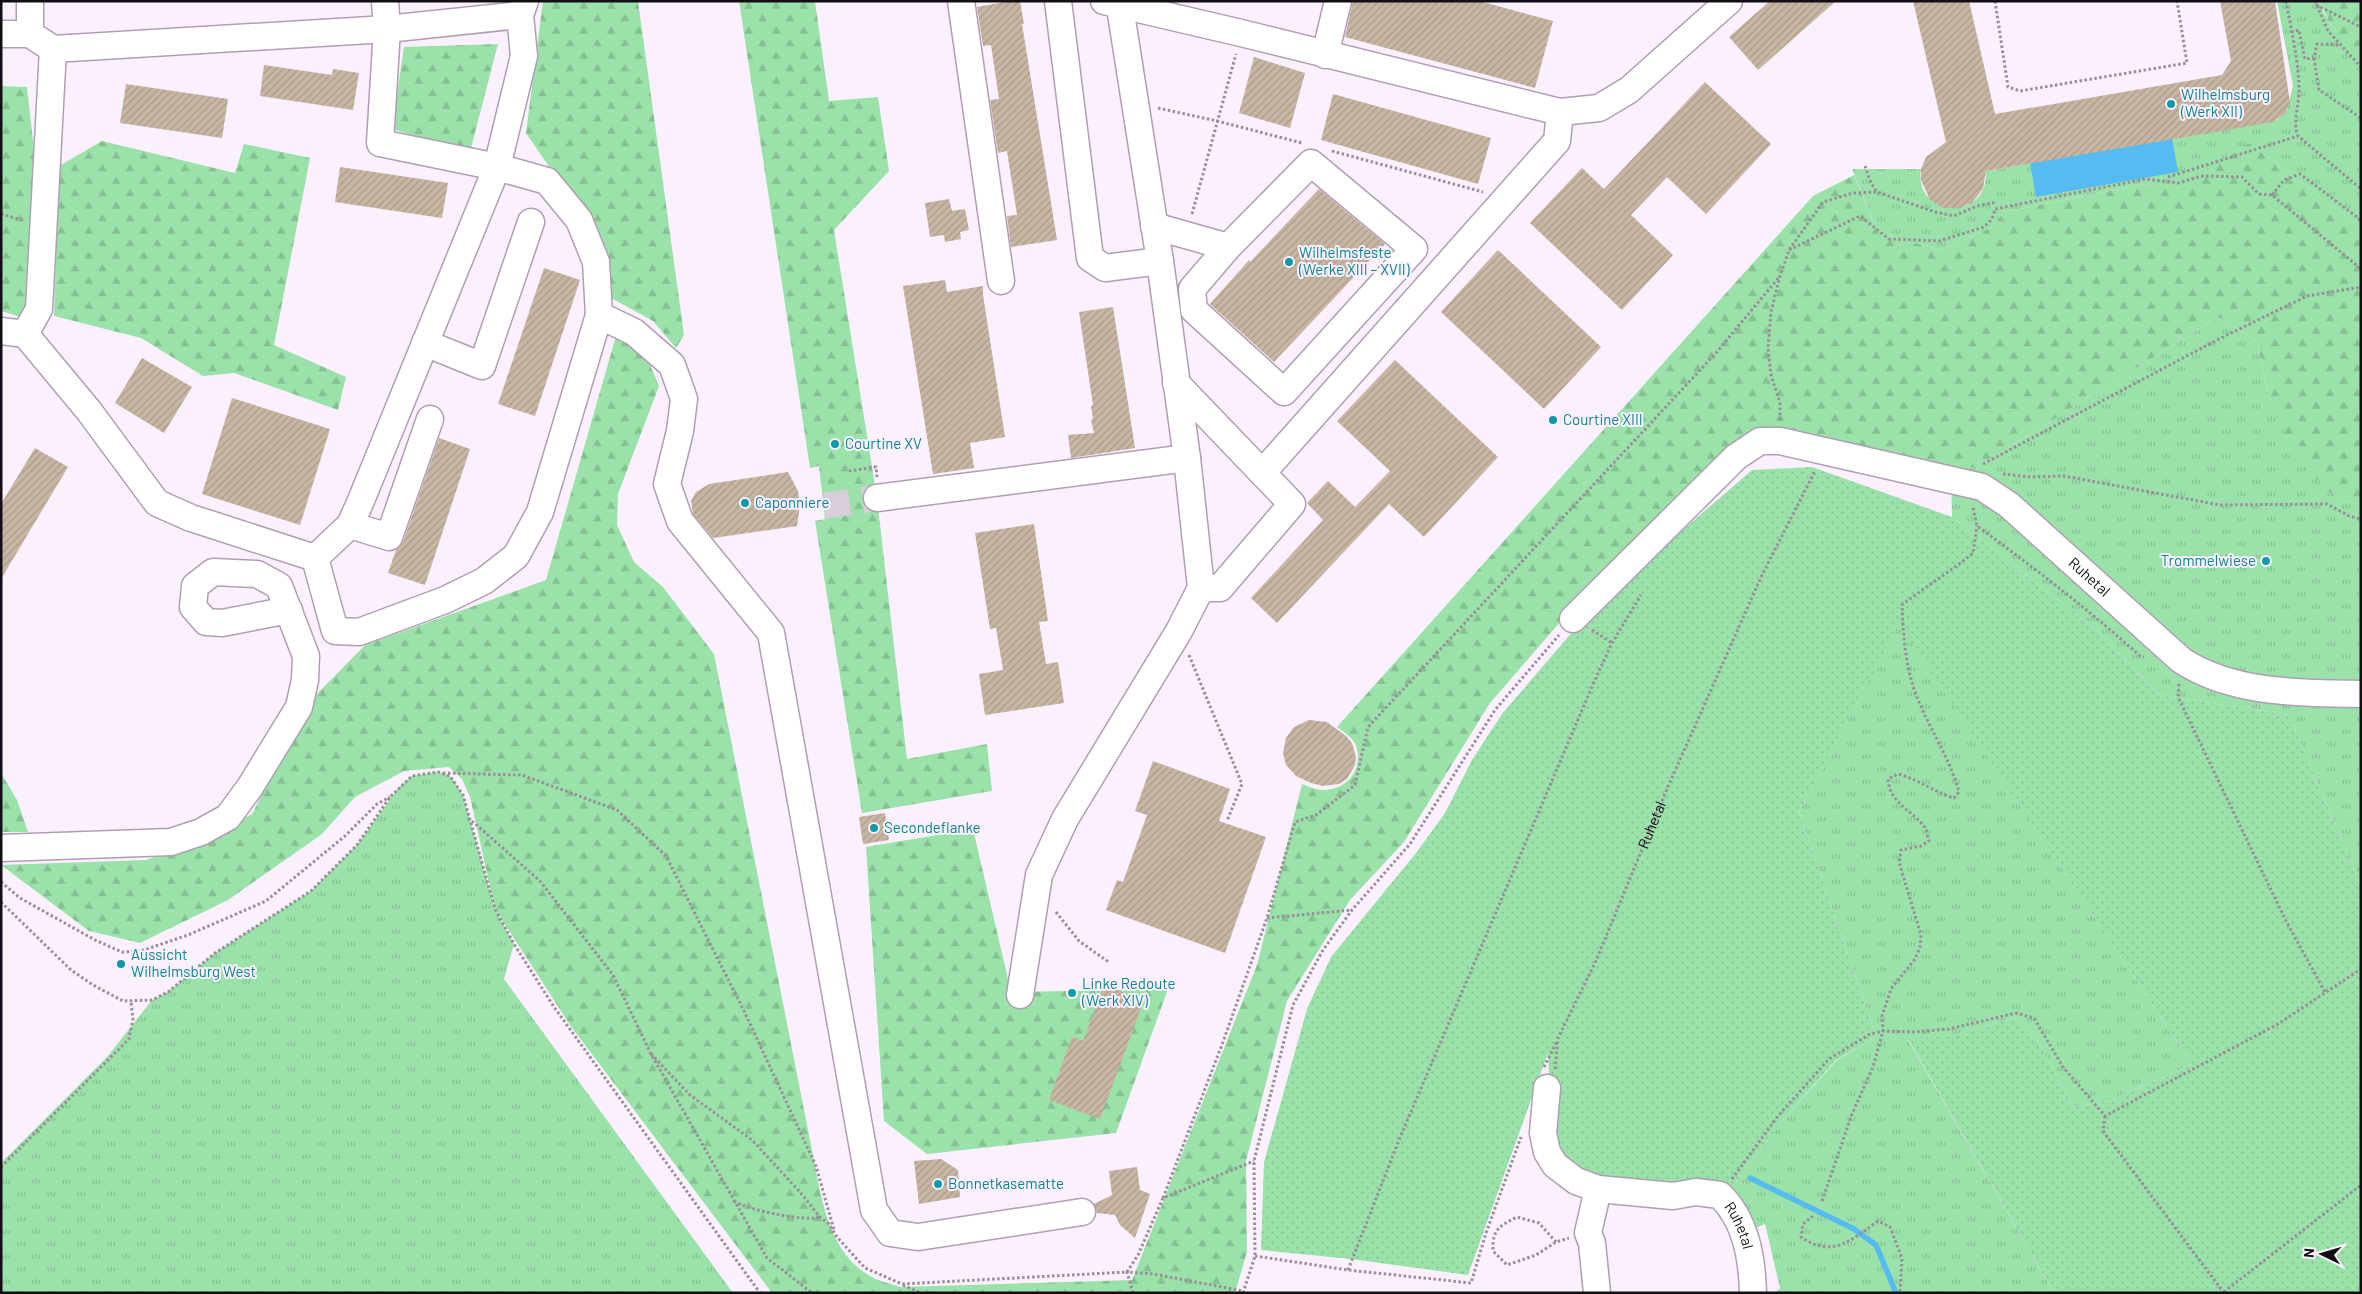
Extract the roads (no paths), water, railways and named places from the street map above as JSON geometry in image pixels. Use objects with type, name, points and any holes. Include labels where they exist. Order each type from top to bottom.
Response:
[{"type":"lane","points":[[30,1],[30,34]]},
{"type":"lane","points":[[315,558],[335,631],[359,632],[445,600],[484,581],[516,556],[540,512],[599,315],[596,262],[579,220],[547,181],[497,167],[380,143],[387,29],[385,1]]},
{"type":"lane","points":[[961,1],[1001,281]]},
{"type":"lane","points":[[1058,1],[1090,258],[1105,268],[1160,261]]},
{"type":"lane","points":[[1020,995],[1039,875],[1065,819],[1179,631],[1201,588],[1187,458],[1160,261],[1114,2],[1560,112],[1599,108],[1630,90],[1728,1]]},
{"type":"lane","points":[[1325,54],[1337,2]]},
{"type":"lane","points":[[1,34],[30,34],[54,49],[387,29],[523,8],[524,56],[497,167],[350,525],[315,558]]},
{"type":"lane","points":[[54,49],[39,309],[13,332],[89,412],[156,503],[191,518],[315,558]]},
{"type":"lane","points":[[1262,473],[1557,141],[1560,112]]},
{"type":"lane","points":[[1311,163],[1414,249],[1284,392],[1194,310],[1192,289],[1228,247],[1311,163]]},
{"type":"lane","points":[[425,343],[482,366],[531,222]]},
{"type":"lane","points":[[1154,226],[1228,247]]},
{"type":"lane","points":[[599,315],[634,332],[672,365],[684,399],[680,431],[667,484],[680,521],[771,633],[874,1210],[890,1232],[918,1237],[1082,1212]]},
{"type":"lane","points":[[1176,383],[1292,504],[1220,588],[1201,588]]},
{"type":"lane","points":[[350,525],[389,537],[430,419]]},
{"type":"lane","name":"Ruhetal","points":[[1584,625],[1736,457],[1760,441],[1780,441],[1972,476],[1982,487],[2009,505],[2181,660],[2198,671],[2249,686],[2304,694],[2361,694]]},
{"type":"lane","points":[[877,498],[1187,458]]},
{"type":"lane","points":[[1,848],[171,842],[201,832],[228,817],[250,787],[299,707],[305,680],[306,656],[289,610]]},
{"type":"lane","name":"Ruhetal","points":[[1544,1082],[1544,1133],[1547,1152],[1555,1165],[1576,1181],[1598,1189],[1673,1196],[1696,1192],[1720,1195],[1735,1213],[1744,1233],[1750,1259],[1753,1293]]},
{"type":"lane","points":[[1598,1189],[1588,1232],[1592,1242],[1598,1293]]},
{"type":"water","points":[[2172,138],[2178,172],[2036,197],[2030,163]]},
{"type":"waterway","points":[[1750,1178],[1854,1229],[1876,1245],[1896,1293]]},
{"type":"tunnel","points":[[824,506],[877,498]]},
{"type":"place","name":"Wilhelmsburg (Werk XII)","points":[[2171,104]]},
{"type":"place","name":"Wilhelmsfeste (Werke XIII – XVII)","points":[[1289,262]]},
{"type":"place","name":"Courtine XIII","points":[[1553,420]]},
{"type":"place","name":"Courtine XV","points":[[835,444]]},
{"type":"place","name":"Caponniere","points":[[745,503]]},
{"type":"place","name":"Trommelwiese","points":[[2266,561]]},
{"type":"place","name":"Secondeflanke","points":[[874,828]]},
{"type":"place","name":"Aussicht Wilhelmsburg West","points":[[121,964]]},
{"type":"place","name":"Linke Redoute (Werk XIV)","points":[[1072,993]]},
{"type":"place","name":"Bonnetkasematte","points":[[938,1184]]}]
